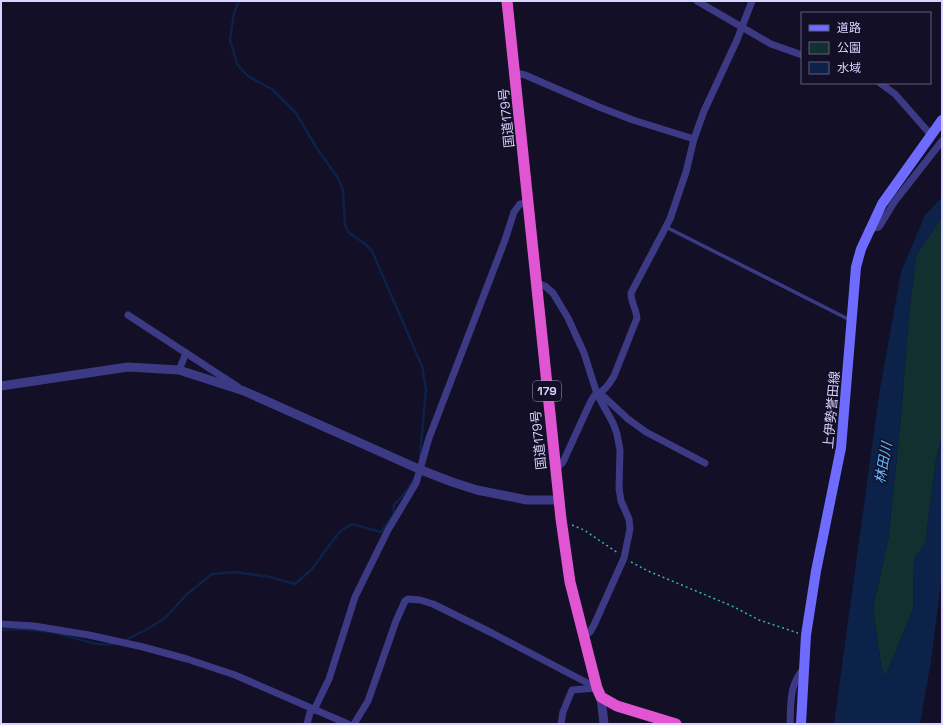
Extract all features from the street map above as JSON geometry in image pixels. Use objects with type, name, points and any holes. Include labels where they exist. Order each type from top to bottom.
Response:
[{"type":"highway","name":"国道179号","points":[[507,1],[529,203],[560,519],[570,582],[599,692]]},
{"type":"highway","points":[[599,692],[617,706],[676,724]]},
{"type":"main road","name":"上伊勢誉田線","points":[[801,724],[806,634],[816,571],[841,448],[856,267],[861,249],[882,204],[942,120]]},
{"type":"street","points":[[698,1],[771,44],[801,55]]},
{"type":"street","points":[[555,468],[563,462],[594,396],[608,384],[614,376],[637,318],[636,310],[631,301],[631,293],[670,219],[704,111],[752,1]]},
{"type":"street","points":[[515,73],[525,75],[599,108],[694,139]]},
{"type":"street","points":[[881,84],[895,94],[931,135]]},
{"type":"street","points":[[870,229],[879,227],[895,201],[942,141]]},
{"type":"street","points":[[307,724],[329,679],[355,597],[388,530],[416,483],[418,468],[514,212],[520,204],[529,203]]},
{"type":"street","points":[[537,283],[545,286],[553,293],[568,318],[613,423],[620,450],[619,488],[621,502],[629,519],[630,529],[624,558],[594,625],[590,632],[583,636]]},
{"type":"street","points":[[128,315],[244,391]]},
{"type":"street","points":[[180,370],[186,353]]},
{"type":"street","points":[[1,386],[128,367],[180,370],[244,391],[452,482],[500,495],[527,500],[558,500]]},
{"type":"street","points":[[599,393],[628,419],[646,432],[706,463]]},
{"type":"street","points":[[354,724],[368,701],[396,621],[405,601],[408,599],[420,600],[492,633],[599,692]]},
{"type":"street","points":[[1,624],[34,626],[89,635],[143,647],[236,675],[348,724]]},
{"type":"street","points":[[790,724],[793,687],[797,676],[804,668]]},
{"type":"street","points":[[561,724],[563,712],[572,690],[599,692]]},
{"type":"street","points":[[599,692],[604,724]]},
{"type":"lane","points":[[666,227],[852,321]]},
{"type":"path","points":[[560,519],[584,530],[617,551],[624,558],[648,571],[732,606],[759,620],[806,634]]},
{"type":"green space","points":[[942,217],[942,436],[936,460],[925,544],[914,558],[913,609],[885,677],[881,665],[873,608],[888,541],[916,256]]},
{"type":"water","name":"林田川","points":[[942,197],[942,217],[916,256],[888,541],[873,608],[881,665],[885,677],[913,609],[914,558],[925,544],[936,460],[942,436],[942,575],[931,661],[920,724],[834,724],[879,395],[901,272],[925,215]]},
{"type":"waterway","points":[[239,1],[234,13],[230,40],[237,64],[248,76],[273,90],[296,113],[316,147],[338,178],[343,190],[345,225],[349,233],[364,243],[372,251],[422,366],[426,389],[420,457]]},
{"type":"waterway","points":[[124,641],[165,618],[186,595],[212,574],[234,572],[270,577],[295,584],[312,569],[340,531],[352,524],[381,532],[393,515],[394,505],[404,494],[414,479]]},
{"type":"waterway","points":[[1,630],[20,629],[51,632],[93,643],[116,643]]}]
